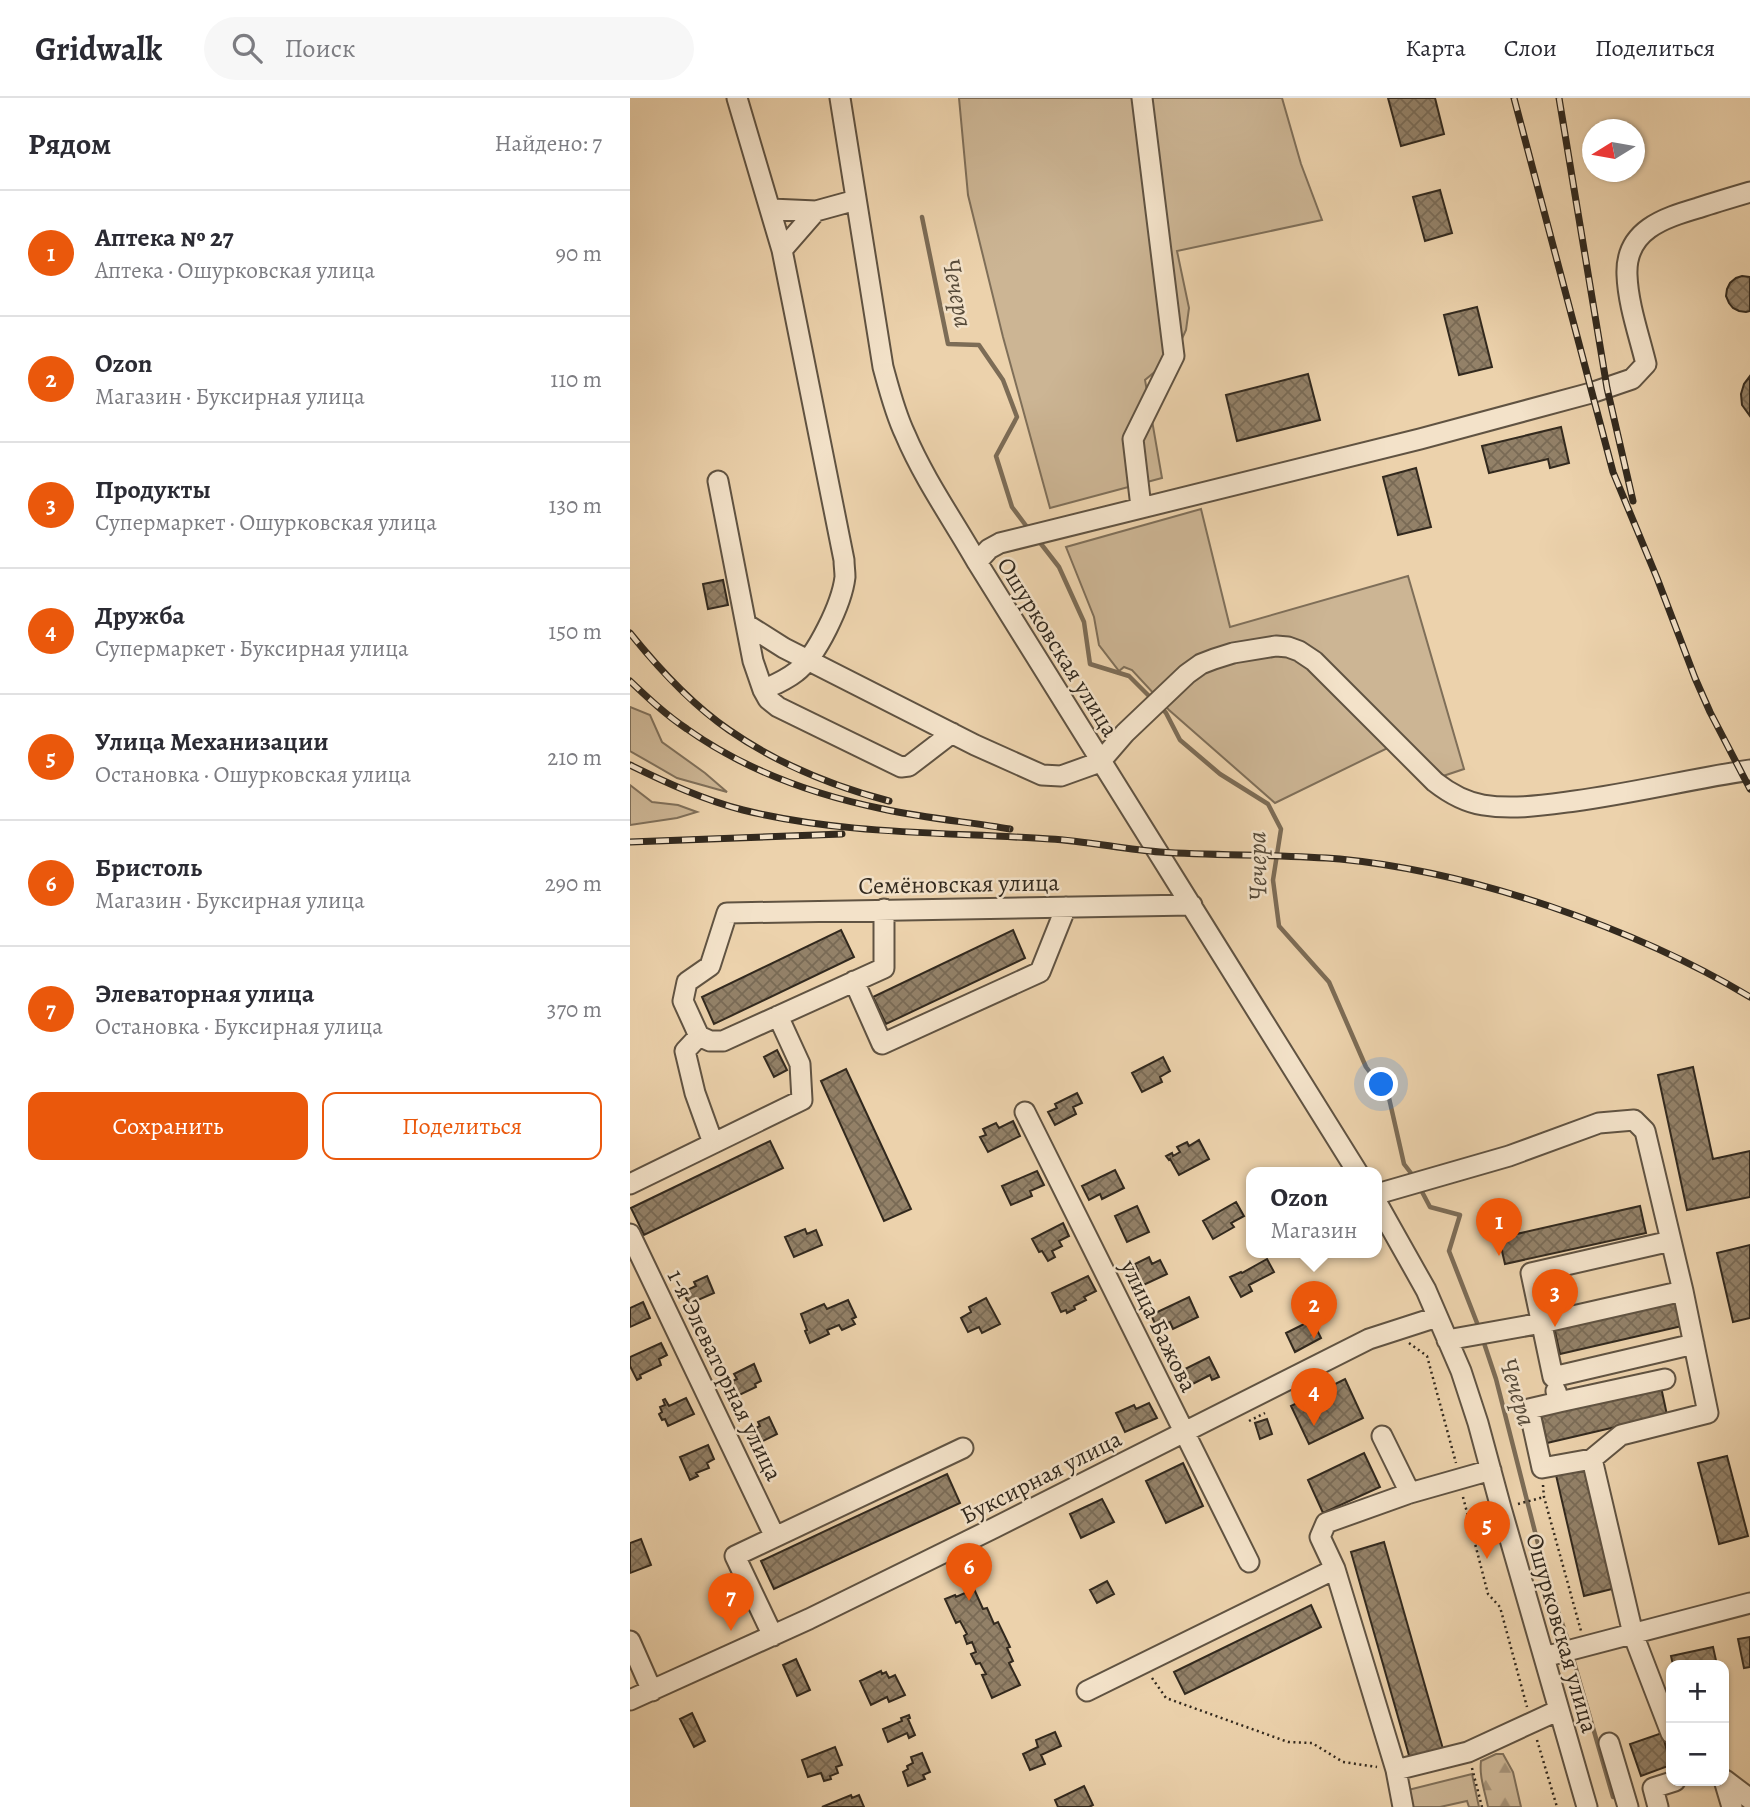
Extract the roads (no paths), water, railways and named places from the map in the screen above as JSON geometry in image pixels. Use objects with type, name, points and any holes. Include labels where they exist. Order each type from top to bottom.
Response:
[{"type":"street","points":[[737,98],[782,250],[845,575],[841,597],[828,627],[808,660],[790,676],[763,690]]},
{"type":"street","name":"Ошурковская улица","points":[[840,98],[884,367],[904,433],[977,562],[1354,1167]]},
{"type":"street","points":[[1141,507],[1133,439],[1174,356],[1142,98]]},
{"type":"street","points":[[977,562],[989,549],[1000,543],[1420,439],[1591,393],[1632,379],[1646,364],[1627,272],[1633,247],[1651,226],[1666,218],[1750,192]]},
{"type":"street","points":[[771,209],[816,211],[856,200]]},
{"type":"street","points":[[782,250],[816,211]]},
{"type":"street","points":[[718,481],[753,661],[768,699],[778,707],[901,767],[909,766],[952,733]]},
{"type":"street","points":[[746,624],[784,648],[952,733],[1042,775],[1052,777],[1069,775],[1100,762],[1143,716],[1201,664],[1233,653],[1276,646],[1299,651],[1314,661],[1435,782],[1449,793],[1483,805],[1544,805],[1653,789],[1750,769]]},
{"type":"street","name":"Семёновская улица","points":[[699,1036],[683,1001],[687,982],[710,967],[727,913],[1192,905]]},
{"type":"street","points":[[854,981],[882,1044],[1040,972],[1066,907]]},
{"type":"street","points":[[713,1143],[695,1093],[685,1051],[699,1036],[710,1041],[723,1041],[884,968],[884,909]]},
{"type":"street","points":[[630,1184],[802,1100],[800,1065],[778,1016]]},
{"type":"street","name":"улица Бажова","points":[[1025,1112],[1248,1562]]},
{"type":"street","points":[[1382,1193],[1509,1156],[1599,1123],[1634,1120],[1645,1131],[1683,1291],[1708,1413],[1621,1435],[1592,1459],[1542,1468],[1530,1409],[1665,1378]]},
{"type":"street","name":"Ошурковская улица","points":[[1382,1212],[1426,1290],[1461,1371],[1587,1807]]},
{"type":"street","name":"1-я Элеваторная улица","points":[[630,1234],[637,1265],[775,1537]]},
{"type":"street","points":[[1559,1402],[1531,1273],[1671,1241]]},
{"type":"street","points":[[1447,1340],[1542,1323],[1683,1291]]},
{"type":"street","name":"Буксирная улица","points":[[630,1700],[773,1636],[1369,1339],[1437,1317]]},
{"type":"street","points":[[1553,1377],[1694,1344]]},
{"type":"street","points":[[1382,1436],[1410,1493]]},
{"type":"street","points":[[773,1636],[735,1556],[963,1448]]},
{"type":"street","points":[[1592,1459],[1633,1634],[1667,1723]]},
{"type":"street","points":[[1404,1807],[1396,1770],[1335,1569],[1320,1537],[1326,1523],[1410,1493],[1491,1470]]},
{"type":"street","points":[[1087,1691],[1335,1569]]},
{"type":"street","points":[[1544,1657],[1750,1603]]},
{"type":"street","points":[[630,1641],[652,1691]]},
{"type":"street","points":[[1396,1770],[1468,1752],[1559,1710]]},
{"type":"street","points":[[1609,1743],[1626,1807],[1657,1802],[1653,1788],[1666,1784]]},
{"type":"street","points":[[1729,1784],[1750,1799]]},
{"type":"street","points":[[1726,1786],[1732,1807]]},
{"type":"waterway","name":"Чечера","points":[[922,217],[948,344],[979,345],[1003,380],[1017,417],[996,456],[1012,507],[1030,531]]},
{"type":"waterway","name":"Чечера","points":[[1038,540],[1059,567],[1084,622],[1090,664],[1129,676],[1153,700]]},
{"type":"waterway","name":"Чечера","points":[[1160,706],[1180,740],[1220,774],[1268,804],[1281,829],[1273,880],[1279,926],[1329,982],[1366,1067],[1389,1098],[1404,1164],[1414,1177]]},
{"type":"waterway","name":"Чечера","points":[[1420,1188],[1430,1207],[1460,1215],[1449,1251],[1479,1328]]},
{"type":"waterway","name":"Чечера","points":[[1483,1340],[1496,1379],[1546,1575],[1567,1638]]},
{"type":"waterway","name":"Чечера","points":[[1574,1662],[1613,1797]]},
{"type":"railway","points":[[1514,98],[1613,472],[1695,678],[1750,789]]},
{"type":"railway","points":[[1559,98],[1607,388],[1633,501]]},
{"type":"railway","points":[[630,633],[664,673],[689,697],[715,720],[748,742],[806,773],[889,801]]},
{"type":"railway","points":[[630,681],[672,718],[709,744],[781,779],[831,796],[883,809],[1010,829]]},
{"type":"railway","points":[[630,765],[728,806],[819,824],[1064,840],[1160,852],[1340,859],[1446,876],[1549,906],[1601,925],[1677,958],[1750,997]]},
{"type":"railway","points":[[630,842],[842,834]]},
{"type":"place","name":"Аптека № 27","points":[[1499,1256]]},
{"type":"place","name":"Продукты","points":[[1555,1327]]},
{"type":"place","name":"Ozon","points":[[1314,1339]]},
{"type":"place","name":"Дружба","points":[[1314,1426]]},
{"type":"place","name":"Улица Механизации","points":[[1487,1559]]},
{"type":"place","name":"Бристоль","points":[[969,1601]]},
{"type":"place","name":"Элеваторная улица","points":[[731,1631]]}]
